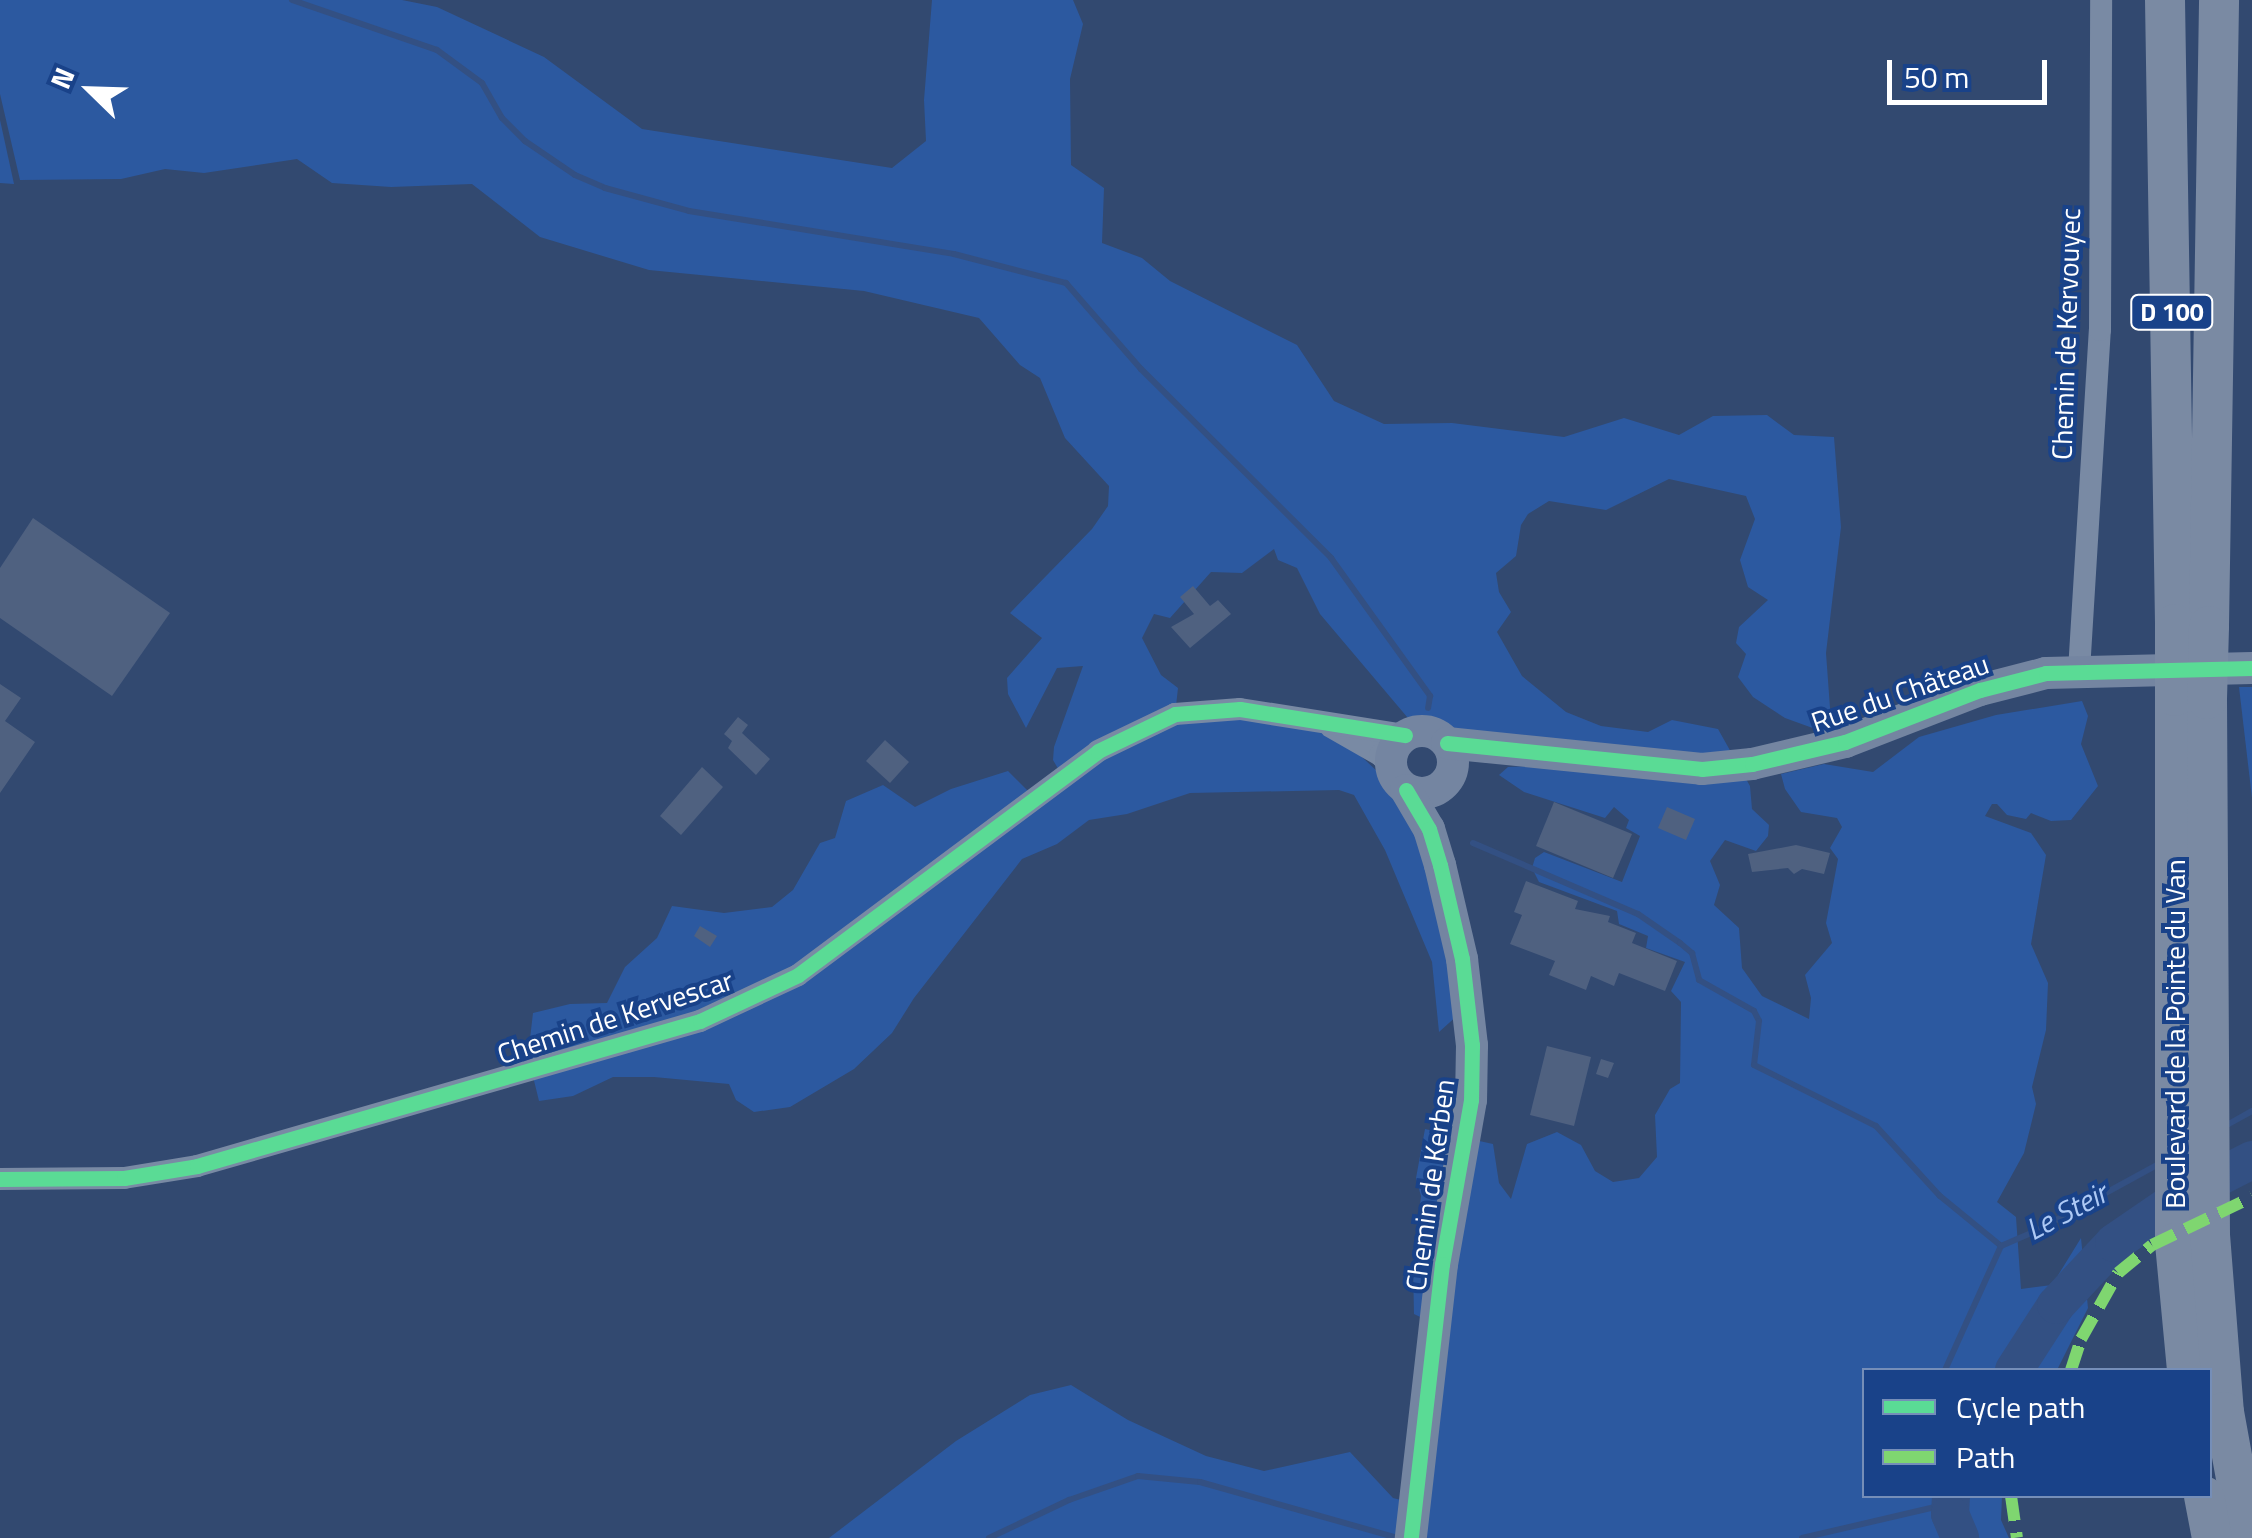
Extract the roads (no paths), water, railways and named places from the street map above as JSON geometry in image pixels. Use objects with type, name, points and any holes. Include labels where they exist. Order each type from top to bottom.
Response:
[{"type":"highway","name":"D 100","points":[[2165,0],[2192,625]]},
{"type":"highway","name":"D 100","points":[[2191,698],[2219,0]]},
{"type":"highway","name":"Boulevard de la Pointe du Van","points":[[2190,1099],[2206,988],[2191,698]]},
{"type":"highway","name":"Boulevard de la Pointe du Van","points":[[2186,1368],[2192,1239],[2191,698]]},
{"type":"highway","name":"Boulevard de la Pointe du Van","points":[[2192,1239],[2246,1538]]},
{"type":"highway","points":[[2204,1498],[2212,1538]]},
{"type":"street","name":"Chemin de Kervouyec","points":[[2080,671],[2080,610],[2100,330],[2102,0]]},
{"type":"street","name":"Rue du Château","points":[[1427,772],[1491,748],[1642,766],[1726,767],[1845,742],[2021,678],[2080,671],[2252,668]]},
{"type":"street","name":"Chemin de Kervescar","points":[[0,1179],[124,1178],[197,1166],[667,1033],[757,998],[798,975],[1098,752],[1175,714],[1212,708],[1360,725],[1405,735]]},
{"type":"street","name":"Chemin de Kervescar","points":[[1318,722],[1427,772]]},
{"type":"street","points":[[1405,735],[1394,751],[1427,772]]},
{"type":"street","name":"Chemin de Kerben","points":[[1411,1538],[1442,1264],[1472,1086],[1465,976],[1429,830],[1427,772]]},
{"type":"waterway","points":[[292,0],[437,50],[482,83],[502,118],[525,141],[575,175],[605,188],[689,211],[954,254],[1066,283],[1141,369],[1331,558],[1430,696],[1428,708]]},
{"type":"waterway","points":[[1473,843],[1638,914],[1680,943],[1692,953],[1699,980],[1754,1011],[1759,1021],[1754,1065],[1876,1126],[1940,1196],[2001,1246]]},
{"type":"waterway","name":"Le Steir","points":[[2225,1126],[2252,1111]]},
{"type":"waterway","name":"Le Steir","points":[[2015,1368],[2056,1305],[2114,1243],[2187,1193],[2252,1160]]},
{"type":"waterway","name":"Le Steir","points":[[1946,1368],[2001,1246],[2162,1162]]},
{"type":"waterway","points":[[989,1538],[1069,1500],[1138,1476],[1200,1482],[1398,1538]]},
{"type":"waterway","name":"Le Steir","points":[[1937,1498],[1939,1506],[1950,1514]]},
{"type":"waterway","name":"Le Steir","points":[[1951,1498],[1950,1514],[1960,1538]]},
{"type":"waterway","points":[[1802,1538],[1939,1506]]}]
